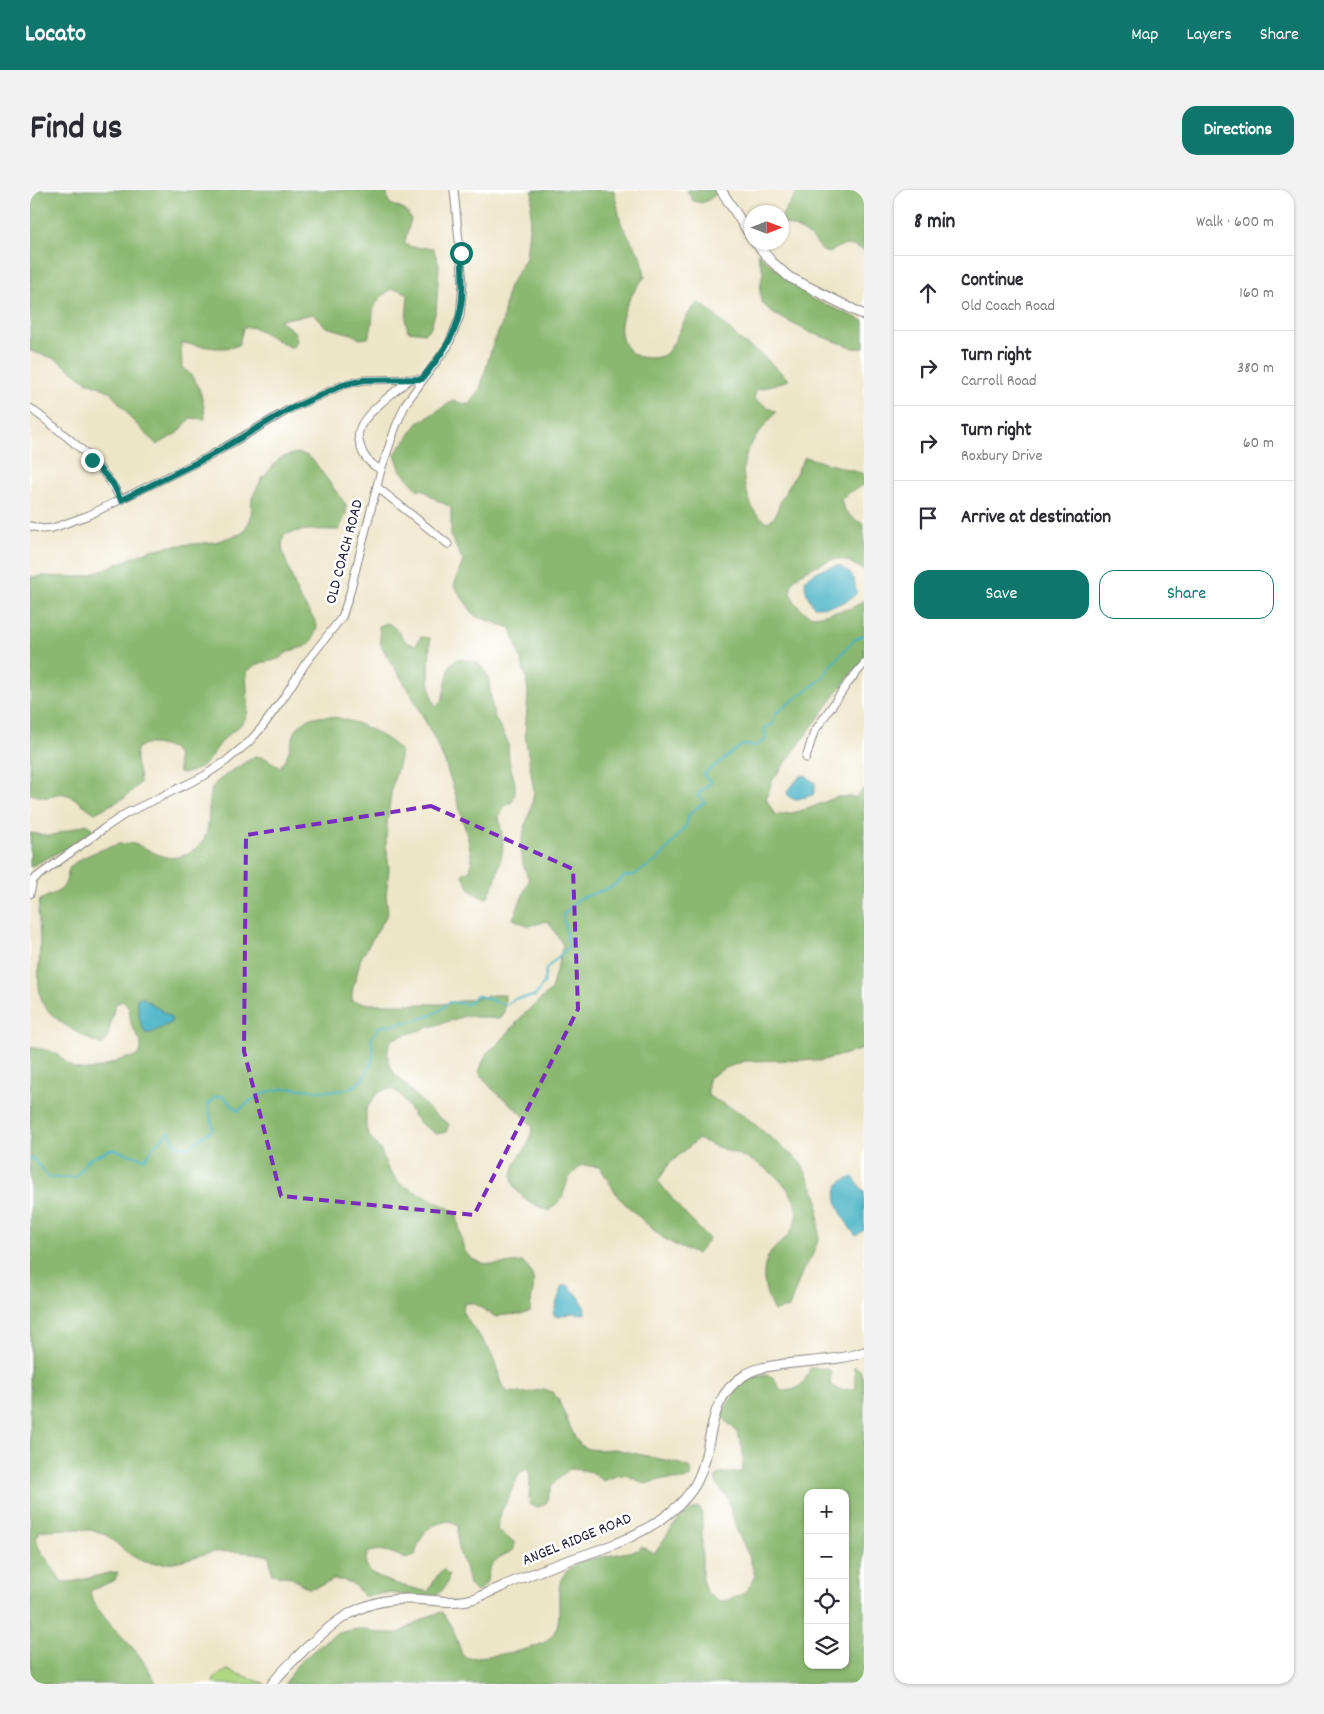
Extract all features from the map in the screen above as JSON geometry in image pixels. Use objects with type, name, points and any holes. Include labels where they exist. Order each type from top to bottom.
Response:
[{"type":"street","name":"OLD COACH ROAD","points":[[32,881],[128,813],[204,776],[243,747],[263,726],[305,664],[342,617],[381,470],[396,426],[406,403],[448,346],[461,312],[463,283],[454,190]]},
{"type":"street","points":[[721,190],[744,226]]},
{"type":"street","points":[[761,250],[770,261],[789,277],[864,315]]},
{"type":"street","points":[[381,470],[372,465],[362,453],[358,437],[360,429],[375,408],[410,378]]},
{"type":"street","points":[[30,526],[43,529],[53,528],[121,500],[158,480],[193,465],[288,410],[343,385],[363,381],[422,379]]},
{"type":"street","points":[[30,408],[70,439],[92,460],[113,484],[121,500]]},
{"type":"street","points":[[377,487],[448,544]]},
{"type":"street","points":[[806,758],[814,732],[848,683],[864,664]]},
{"type":"street","points":[[30,894],[32,881]]},
{"type":"street","name":"ANGEL RIDGE ROAD","points":[[272,1684],[287,1667],[337,1620],[359,1608],[379,1602],[404,1599],[434,1601],[472,1599],[564,1561],[618,1543],[666,1516],[694,1486],[700,1474],[715,1414],[722,1396],[746,1374],[764,1367],[864,1352]]},
{"type":"highlighted area","points":[[431,806],[573,869],[578,1009],[474,1215],[281,1196],[244,1051],[246,835]]},
{"type":"green space","points":[[30,190],[386,190],[389,203],[406,211],[411,219],[404,244],[412,247],[433,248],[439,265],[436,310],[431,327],[425,333],[408,331],[406,322],[408,294],[400,290],[391,289],[377,301],[374,307],[368,338],[360,339],[352,334],[326,327],[313,314],[279,320],[295,332],[297,341],[292,348],[253,327],[243,328],[239,345],[232,347],[218,348],[181,343],[182,368],[193,377],[200,390],[205,419],[190,418],[179,432],[157,445],[131,419],[109,391],[86,381],[56,359],[30,351]]},
{"type":"green space","points":[[533,190],[614,190],[621,224],[642,259],[645,277],[627,304],[621,325],[621,335],[625,345],[632,353],[650,358],[667,353],[687,316],[698,303],[706,307],[741,341],[763,356],[789,380],[756,390],[754,399],[776,412],[753,442],[744,461],[745,484],[749,499],[758,515],[768,522],[775,516],[781,500],[805,457],[864,474],[864,485],[848,493],[841,500],[844,509],[849,515],[864,524],[864,570],[849,562],[835,559],[822,563],[797,577],[791,585],[791,591],[799,607],[813,616],[848,609],[864,600],[864,661],[853,671],[772,781],[766,799],[775,815],[810,808],[837,797],[856,797],[864,788],[864,1049],[820,1061],[745,1061],[725,1068],[708,1078],[708,1096],[741,1113],[801,1163],[818,1198],[819,1238],[812,1256],[802,1272],[789,1308],[774,1311],[764,1279],[767,1259],[771,1252],[789,1234],[795,1222],[796,1211],[794,1200],[788,1190],[771,1173],[751,1160],[698,1139],[669,1164],[658,1181],[682,1211],[709,1239],[697,1254],[663,1238],[648,1225],[619,1198],[600,1167],[581,1165],[568,1179],[562,1198],[549,1211],[524,1198],[518,1192],[512,1178],[513,1168],[527,1146],[533,1127],[521,1113],[491,1088],[479,1072],[486,1054],[500,1042],[523,1015],[551,990],[563,945],[548,921],[529,926],[513,919],[529,880],[523,864],[521,845],[534,792],[525,734],[528,694],[526,677],[511,628],[475,616],[454,586],[463,561],[451,537],[451,507],[438,501],[422,489],[418,490],[401,471],[395,454],[418,423],[453,401],[470,405],[481,386],[493,343],[502,324],[508,288],[526,258]]},
{"type":"green space","points":[[687,190],[720,190],[702,203],[693,201]]},
{"type":"green space","points":[[798,190],[864,190],[864,251],[847,245],[838,247],[830,253],[822,251],[806,233],[789,225],[788,205]]},
{"type":"green space","points":[[757,253],[812,299],[864,321],[864,348],[854,348],[809,332],[774,314],[767,308],[761,301],[760,290],[763,271]]},
{"type":"green space","points":[[297,453],[306,455],[313,460],[346,505],[346,514],[339,530],[304,530],[284,535],[283,553],[299,597],[314,619],[317,627],[310,643],[305,647],[288,652],[275,660],[260,663],[247,672],[248,704],[246,719],[226,737],[207,761],[196,770],[179,773],[177,754],[172,748],[145,744],[137,748],[136,754],[140,783],[126,797],[95,813],[73,797],[67,795],[61,794],[48,798],[30,794],[30,577],[79,577],[90,575],[151,550],[170,546],[215,542],[243,533],[251,518],[252,498],[261,480],[280,458]]},
{"type":"green space","points":[[388,623],[396,629],[407,643],[416,645],[421,637],[430,638],[429,681],[435,706],[442,701],[450,665],[457,659],[475,662],[483,668],[488,676],[494,716],[508,742],[509,761],[515,783],[515,793],[512,802],[504,807],[499,816],[503,844],[502,854],[495,882],[487,898],[474,893],[462,874],[470,870],[472,861],[456,796],[444,760],[432,734],[410,692],[381,645],[379,626]]},
{"type":"green space","points":[[314,717],[333,717],[360,725],[378,733],[400,750],[387,823],[386,842],[389,869],[386,895],[388,913],[361,958],[352,992],[352,1001],[370,1004],[443,1004],[493,995],[505,995],[504,1012],[499,1019],[465,1016],[392,1039],[390,1043],[388,1056],[394,1073],[434,1114],[449,1124],[446,1132],[437,1134],[421,1124],[400,1094],[392,1089],[383,1090],[376,1095],[366,1109],[366,1128],[369,1136],[381,1151],[388,1169],[400,1184],[456,1212],[463,1246],[472,1259],[488,1264],[522,1262],[528,1268],[534,1285],[530,1312],[496,1317],[473,1303],[464,1303],[463,1313],[491,1353],[496,1364],[499,1379],[507,1392],[526,1393],[544,1389],[552,1392],[558,1399],[580,1445],[588,1449],[615,1449],[674,1462],[691,1468],[691,1477],[683,1480],[664,1479],[645,1484],[625,1475],[603,1481],[584,1470],[569,1469],[552,1485],[546,1503],[538,1507],[530,1505],[528,1469],[520,1472],[501,1513],[497,1530],[515,1543],[514,1549],[494,1562],[489,1570],[487,1582],[476,1592],[469,1585],[458,1549],[458,1526],[450,1521],[442,1522],[426,1531],[415,1555],[406,1559],[383,1551],[368,1553],[366,1565],[378,1577],[428,1592],[443,1569],[449,1575],[446,1585],[440,1592],[424,1597],[387,1593],[364,1596],[352,1583],[342,1580],[333,1580],[317,1587],[308,1588],[290,1577],[272,1574],[269,1556],[238,1552],[214,1552],[174,1562],[152,1563],[132,1556],[104,1534],[91,1530],[40,1531],[36,1539],[39,1548],[62,1582],[118,1572],[115,1580],[90,1591],[92,1599],[110,1624],[138,1654],[157,1684],[30,1684],[30,1047],[50,1051],[73,1068],[89,1070],[135,1057],[141,1051],[141,1042],[131,1025],[129,1007],[123,1001],[115,1004],[107,1039],[102,1045],[69,1027],[47,1009],[39,989],[40,932],[38,911],[40,900],[63,887],[72,865],[84,857],[107,848],[130,843],[172,858],[195,849],[201,843],[208,827],[211,792],[214,785],[255,756],[265,758],[280,767],[285,760],[296,731],[305,721]]},
{"type":"green space","points":[[86,824],[93,829],[88,837],[30,867],[30,833],[50,836]]},
{"type":"green space","points":[[854,1366],[860,1370],[864,1382],[864,1684],[285,1684],[297,1665],[337,1633],[366,1629],[378,1633],[399,1633],[429,1616],[442,1612],[453,1629],[462,1655],[468,1658],[509,1653],[539,1645],[553,1634],[557,1627],[560,1584],[566,1572],[580,1561],[639,1550],[641,1547],[655,1553],[683,1515],[698,1507],[702,1513],[702,1579],[706,1592],[717,1601],[735,1598],[749,1587],[755,1576],[749,1556],[737,1531],[727,1497],[716,1483],[716,1476],[742,1471],[743,1461],[742,1444],[738,1434],[721,1414],[742,1383],[754,1377],[768,1375],[774,1378],[780,1389],[792,1390],[803,1383],[810,1368],[824,1368],[831,1371],[830,1385],[843,1390],[856,1388]]},
{"type":"green space","points":[[227,1670],[266,1684],[213,1684],[215,1677]]},
{"type":"water","points":[[838,565],[852,576],[856,594],[847,601],[836,605],[814,607],[806,589],[806,578],[820,570]]},
{"type":"water","points":[[805,775],[815,783],[813,795],[794,800],[788,796],[787,792],[800,776]]},
{"type":"water","points":[[142,997],[171,1017],[171,1023],[151,1033],[145,1033],[140,1021],[137,999]]},
{"type":"water","points":[[853,1177],[864,1192],[864,1230],[856,1236],[840,1210],[836,1194],[841,1182]]},
{"type":"water","points":[[567,1285],[582,1302],[585,1314],[573,1313],[557,1317],[553,1314],[562,1286]]},
{"type":"waterway","points":[[30,1159],[33,1159],[50,1178],[76,1177],[87,1160],[112,1149],[145,1159],[154,1146],[169,1132],[176,1145],[189,1147],[213,1129],[208,1105],[215,1097],[223,1096],[238,1111],[257,1096],[281,1089],[328,1091],[351,1088],[360,1082],[367,1072],[373,1056],[371,1039],[379,1027],[407,1022],[436,1013],[449,1002],[468,1004],[476,995],[506,1005],[514,999],[535,996],[544,983],[546,969],[569,946],[563,915],[578,899],[612,887],[625,876],[632,876],[658,860],[686,826],[689,814],[705,802],[697,795],[711,782],[703,775],[742,745],[756,746],[766,739],[764,728],[773,724],[776,713],[823,678],[830,666],[854,640],[864,635]]},
{"type":"route","points":[[92,460],[113,484],[121,500],[158,480],[186,469],[288,410],[343,385],[364,380],[422,379],[446,350],[458,323],[462,306],[463,283],[461,253]]}]
